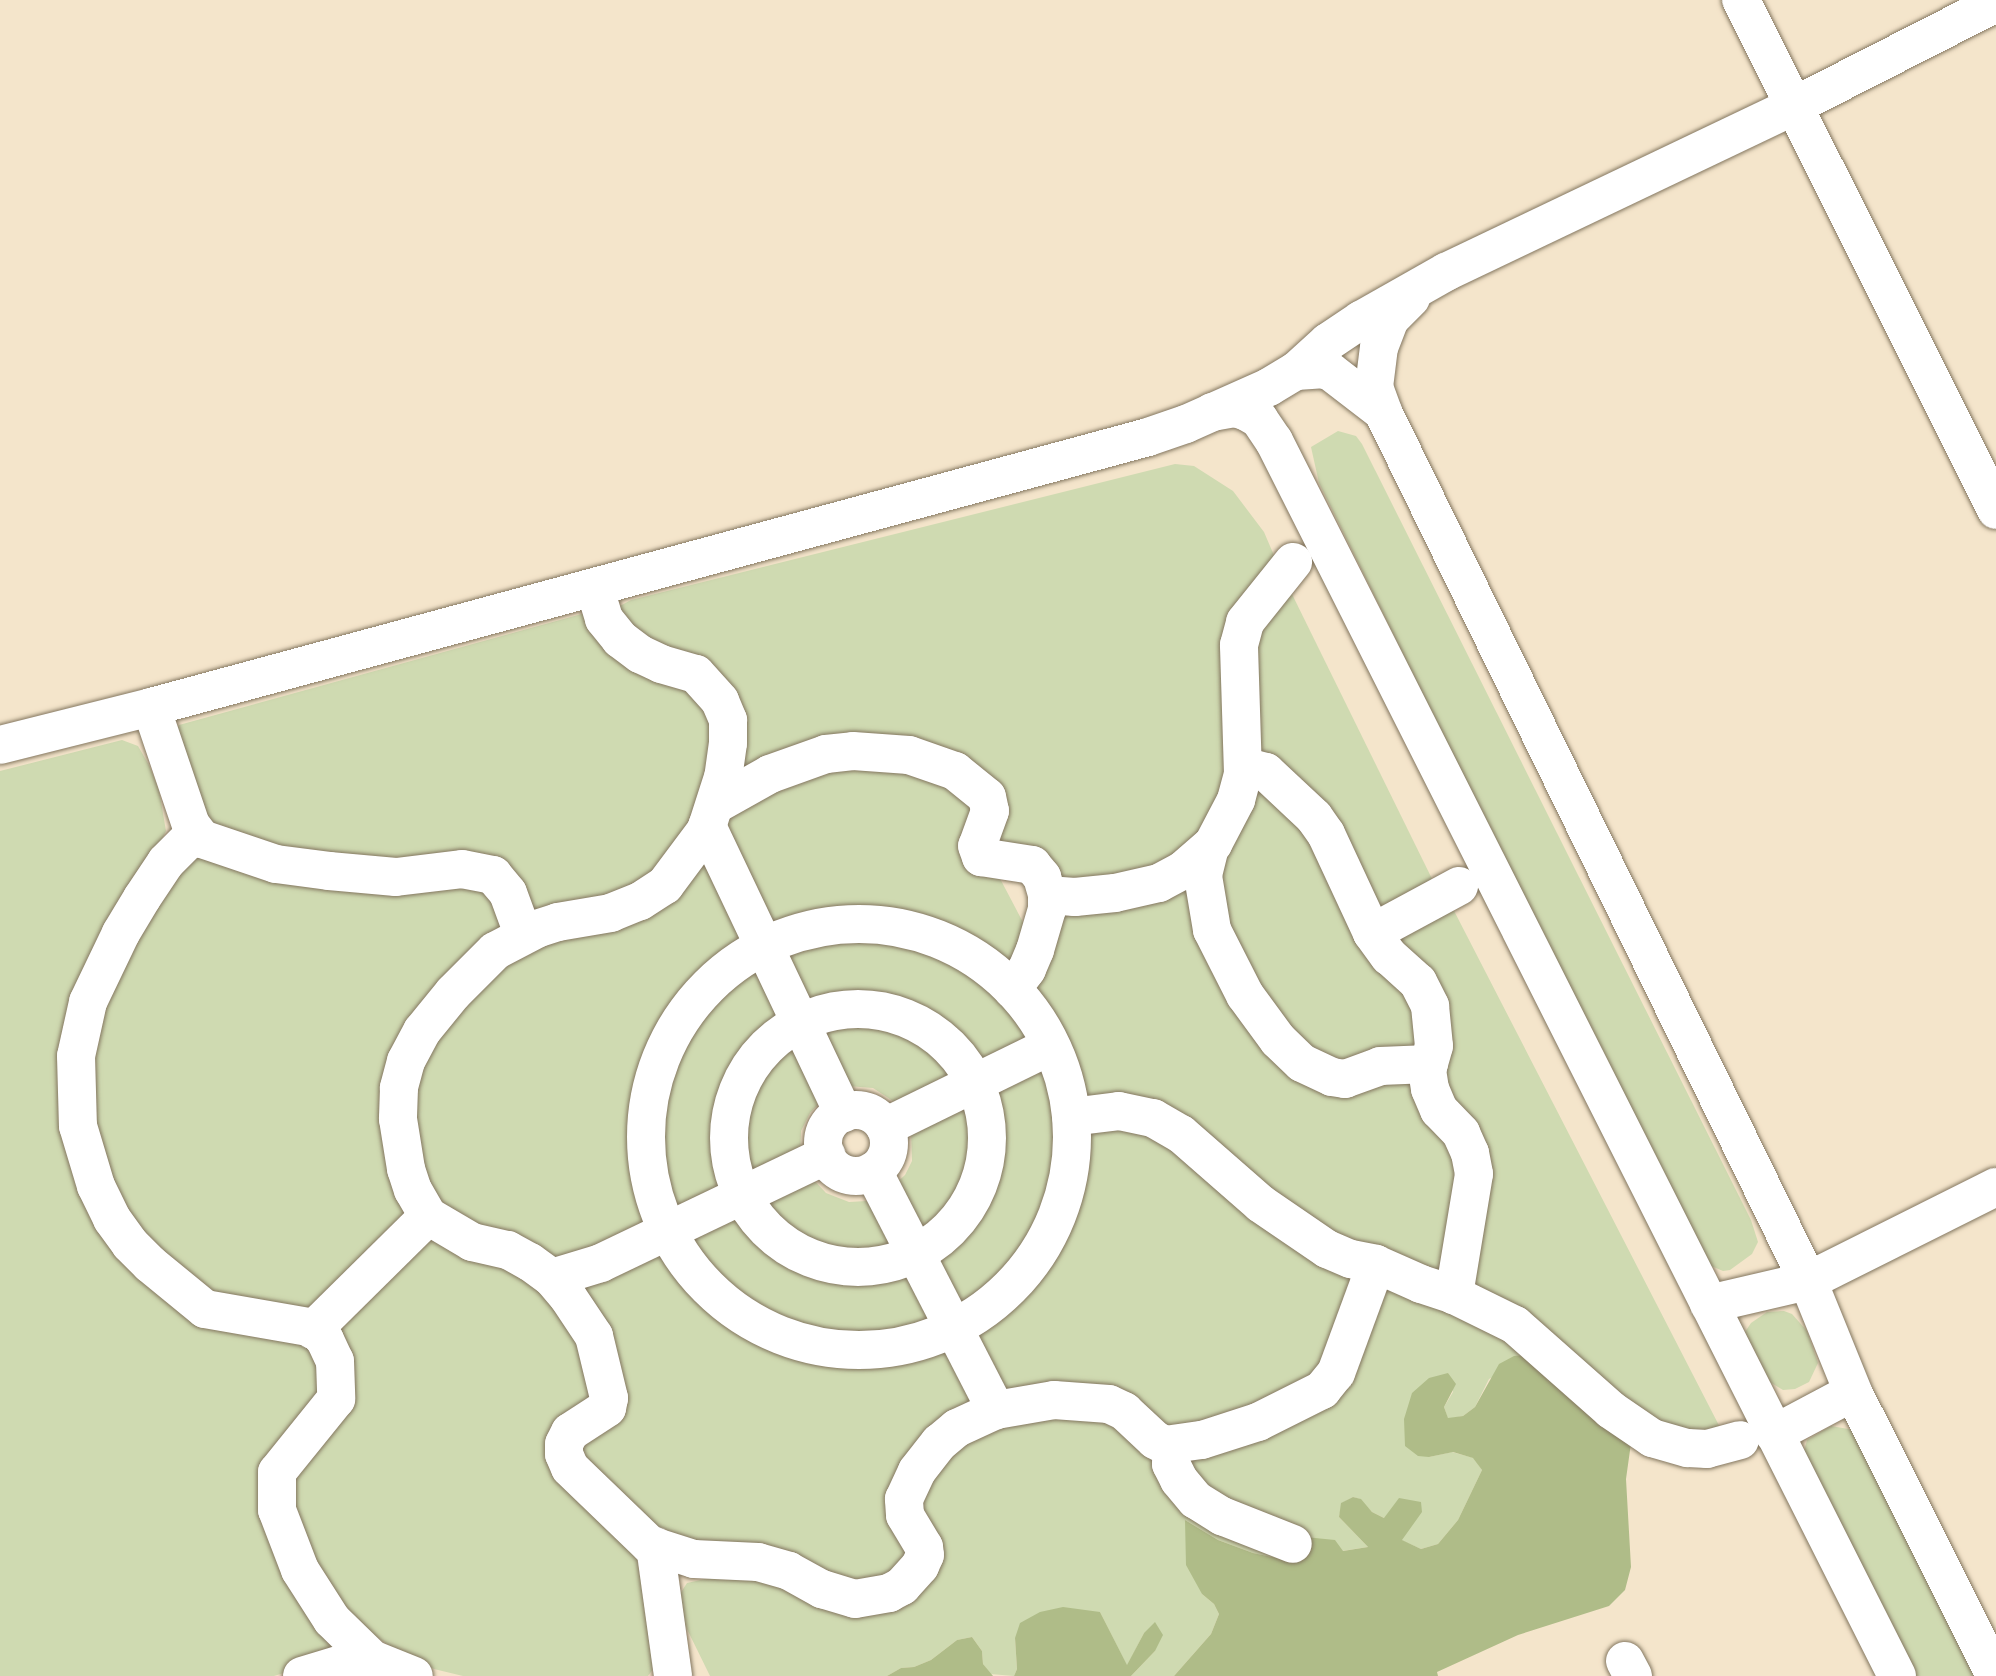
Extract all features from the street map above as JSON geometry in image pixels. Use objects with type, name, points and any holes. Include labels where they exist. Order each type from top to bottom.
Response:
[{"type":"street","points":[[1741,0],[1996,510]]},
{"type":"street","points":[[1263,426],[1264,401],[1282,379],[1328,342],[1361,320],[1446,272],[1794,106],[1996,3]]},
{"type":"street","points":[[1446,272],[1405,302],[1390,318],[1375,367],[1374,387],[1383,412],[1808,1281],[1853,1392],[1995,1676]]},
{"type":"street","points":[[0,744],[151,707],[1149,437],[1212,412],[1282,379],[1322,369],[1331,372],[1383,412]]},
{"type":"street","points":[[1212,412],[1235,408],[1247,412],[1263,426],[1274,441],[1709,1304],[1757,1437],[1897,1676]]},
{"type":"street","points":[[1293,562],[1245,622],[1239,645],[1243,766],[1236,800],[1210,847],[1203,876],[1212,930],[1245,995],[1278,1040],[1303,1063],[1332,1077],[1345,1079],[1380,1066],[1429,1064]]},
{"type":"street","points":[[598,599],[604,619],[620,639],[640,654],[661,664],[696,674],[720,701],[728,720],[728,743],[723,777],[711,815],[666,885],[640,901],[611,913],[558,922],[523,934],[495,951],[453,993],[422,1031],[407,1061],[399,1088],[400,1142],[413,1190],[428,1216],[472,1242],[508,1251],[552,1278],[594,1336],[609,1398],[607,1408],[570,1432],[564,1444],[564,1454],[570,1468],[654,1546],[694,1559],[758,1562],[789,1571],[822,1589],[855,1600],[889,1593],[902,1586],[920,1566],[925,1555],[924,1547],[903,1509],[904,1499],[917,1471],[939,1443],[957,1428],[980,1415],[996,1410],[1055,1400],[1109,1404],[1139,1423],[1155,1440],[1172,1446],[1258,1422],[1322,1390],[1336,1373],[1376,1264]]},
{"type":"street","points":[[151,707],[195,833],[223,848],[276,864],[396,877],[462,869],[493,876],[508,893],[523,934]]},
{"type":"street","points":[[711,815],[770,774],[827,754],[853,751],[909,755],[955,771],[983,791],[990,811],[979,837],[977,851],[981,857],[1032,865],[1042,877],[1047,895],[1047,909],[1039,940],[1027,969],[1012,989]]},
{"type":"street","points":[[1243,766],[1266,772],[1314,817],[1326,834],[1372,933],[1389,956],[1418,982],[1430,1006],[1434,1046],[1429,1064],[1430,1089],[1439,1110],[1461,1133],[1470,1153],[1474,1174],[1454,1295]]},
{"type":"street","points":[[711,815],[765,945],[843,1113]]},
{"type":"street","points":[[195,833],[166,862],[142,898],[121,933],[88,1002],[76,1056],[78,1126],[96,1186],[112,1219],[130,1244],[150,1264],[205,1309],[295,1324],[313,1330],[325,1340],[335,1361],[337,1399],[277,1472],[277,1510],[300,1570],[332,1620],[368,1656],[414,1676]]},
{"type":"street","points":[[1047,895],[1075,897],[1115,893],[1159,883],[1182,870],[1210,847]]},
{"type":"street","points":[[1372,933],[1459,887]]},
{"type":"street","points":[[853,923],[898,927],[942,941],[982,963],[1012,989],[1043,1030],[1062,1072],[1071,1117],[1071,1163],[1060,1208],[1041,1249],[1013,1285],[969,1321],[916,1344],[860,1351],[803,1344],[751,1321],[705,1286],[667,1232],[651,1186],[646,1128],[656,1072],[680,1020],[687,1011],[717,977],[765,945],[819,928],[853,923]]},
{"type":"street","points":[[845,1008],[885,1010],[923,1025],[954,1051],[975,1083],[987,1124],[986,1164],[971,1203],[946,1235],[915,1254],[864,1268],[820,1262],[780,1242],[749,1209],[732,1167],[729,1122],[741,1080],[768,1044],[801,1021],[845,1008]]},
{"type":"street","points":[[885,1127],[1050,1046]]},
{"type":"street","points":[[859,1110],[870,1113],[885,1127],[889,1146],[880,1165],[873,1171],[862,1175],[840,1172],[825,1155],[825,1133],[830,1123],[843,1113],[859,1110]]},
{"type":"street","points":[[1071,1117],[1119,1111],[1153,1118],[1181,1134],[1287,1223],[1327,1249],[1351,1259],[1376,1264],[1454,1295],[1515,1325],[1611,1410],[1652,1438],[1688,1448],[1707,1449],[1757,1437],[1853,1392]]},
{"type":"street","points":[[552,1278],[601,1263],[825,1155]]},
{"type":"street","points":[[873,1171],[996,1410]]},
{"type":"street","points":[[1709,1304],[1808,1281],[1996,1186]]},
{"type":"street","points":[[313,1330],[428,1216]]},
{"type":"street","points":[[1172,1446],[1171,1464],[1179,1480],[1196,1500],[1222,1516],[1293,1544]]},
{"type":"street","points":[[654,1546],[673,1676]]},
{"type":"street","points":[[302,1676],[368,1656]]},
{"type":"green space","points":[[1338,431],[1356,436],[1362,444],[1751,1220],[1758,1242],[1752,1254],[1730,1270],[1723,1271],[1709,1265],[1694,1245],[1319,483],[1311,447]]},
{"type":"green space","points":[[1175,464],[1194,466],[1233,491],[1264,532],[1276,560],[1261,579],[1232,781],[1186,860],[1061,886],[1000,841],[1002,830],[938,755],[744,779],[736,749],[618,607],[631,600]]},
{"type":"green space","points":[[1289,588],[1439,893],[1378,915],[1252,743],[1249,649]]},
{"type":"green space","points":[[589,612],[683,676],[720,737],[680,847],[639,884],[540,921],[516,887],[320,859],[212,830],[176,729],[179,725]]},
{"type":"green space","points":[[122,740],[138,746],[149,765],[159,790],[166,831],[77,1007],[114,1246],[302,1336],[328,1375],[265,1474],[356,1651],[274,1676],[0,1676],[0,771]]},
{"type":"green space","points":[[834,759],[964,781],[995,869],[1026,928],[1011,977],[973,948],[942,932],[908,922],[874,917],[839,918],[805,922],[773,932],[721,822]]},
{"type":"green space","points":[[1263,776],[1414,990],[1426,1051],[1321,1062],[1246,975],[1210,864]]},
{"type":"green space","points":[[708,839],[757,941],[702,982],[676,1015],[656,1052],[643,1092],[638,1134],[642,1176],[656,1227],[560,1259],[468,1235],[416,1180],[416,1062],[480,980]]},
{"type":"green space","points":[[184,854],[474,876],[507,918],[404,1059],[405,1213],[321,1310],[185,1287],[105,1193],[85,1041]]},
{"type":"green space","points":[[1184,880],[1307,1075],[1405,1069],[1460,1143],[1446,1278],[1363,1251],[1245,1175],[1077,1107],[1064,1053],[1027,994],[1060,913]]},
{"type":"green space","points":[[1450,903],[1726,1439],[1684,1440],[1473,1298],[1456,1115],[1412,968],[1395,927]]},
{"type":"green space","points":[[831,934],[899,937],[955,958],[1001,991],[1042,1042],[979,1074],[954,1040],[916,1013],[897,1006],[854,998],[806,1010],[777,950],[799,940]]},
{"type":"green space","points":[[751,961],[790,1017],[749,1050],[730,1085],[721,1124],[723,1169],[731,1192],[667,1222],[654,1157],[656,1101],[666,1063],[698,1009],[728,977]]},
{"type":"green space","points":[[847,1017],[889,1021],[916,1031],[944,1053],[961,1073],[896,1103],[873,1088],[848,1086],[811,1025]]},
{"type":"green space","points":[[792,1035],[825,1097],[810,1113],[801,1131],[800,1160],[741,1175],[737,1141],[743,1109],[766,1062]]},
{"type":"green space","points":[[1046,1057],[1060,1111],[1060,1160],[1051,1201],[1035,1236],[1013,1267],[962,1315],[919,1259],[940,1246],[971,1212],[988,1176],[996,1120],[984,1086]]},
{"type":"green space","points":[[976,1103],[980,1143],[967,1196],[946,1226],[919,1247],[890,1189],[905,1175],[912,1161],[911,1130]]},
{"type":"green space","points":[[1124,1119],[1363,1269],[1330,1369],[1183,1438],[1006,1393],[974,1330],[1028,1283],[1048,1254],[1064,1223],[1075,1190],[1080,1131]]},
{"type":"green space","points":[[809,1175],[826,1193],[849,1202],[867,1201],[879,1196],[900,1257],[866,1264],[829,1261],[799,1248],[777,1232],[752,1202]]},
{"type":"green space","points":[[739,1208],[758,1238],[808,1268],[847,1277],[892,1273],[915,1265],[945,1329],[881,1343],[825,1342],[788,1332],[750,1314],[712,1283],[691,1259],[680,1238]]},
{"type":"green space","points":[[425,1234],[552,1286],[600,1391],[566,1418],[636,1553],[656,1665],[648,1676],[463,1676],[434,1669],[408,1658],[360,1626],[296,1538],[286,1471],[331,1422],[334,1326]]},
{"type":"green space","points":[[665,1244],[697,1289],[729,1317],[766,1339],[805,1353],[847,1360],[889,1358],[942,1346],[973,1402],[931,1436],[915,1545],[883,1588],[673,1546],[585,1468],[579,1442],[610,1426],[581,1288]]},
{"type":"green space","points":[[1398,1283],[1538,1354],[1489,1379],[1475,1407],[1463,1416],[1448,1419],[1444,1407],[1453,1392],[1448,1373],[1429,1457],[1452,1452],[1474,1458],[1482,1470],[1458,1520],[1438,1544],[1421,1549],[1401,1540],[1421,1512],[1384,1518],[1372,1512],[1360,1499],[1353,1497],[1342,1503],[1339,1517],[1368,1547],[1342,1551],[1228,1511],[1180,1462],[1281,1422],[1379,1293]]},
{"type":"green space","points":[[1784,1311],[1792,1314],[1807,1331],[1818,1363],[1809,1382],[1795,1389],[1783,1390],[1770,1382],[1745,1332],[1751,1323],[1767,1312]]},
{"type":"green space","points":[[1538,1354],[1632,1436],[1626,1479],[1631,1567],[1625,1590],[1609,1606],[1518,1635],[1437,1672],[1438,1676],[1174,1676],[1211,1634],[1219,1614],[1214,1604],[1202,1594],[1186,1565],[1185,1520],[1218,1540],[1253,1553],[1282,1559],[1295,1536],[1335,1540],[1343,1551],[1368,1547],[1339,1517],[1341,1503],[1353,1497],[1361,1499],[1372,1512],[1384,1518],[1399,1498],[1421,1502],[1422,1512],[1402,1540],[1421,1549],[1438,1544],[1458,1520],[1482,1470],[1473,1458],[1453,1452],[1429,1457],[1418,1456],[1405,1446],[1404,1419],[1412,1393],[1429,1378],[1448,1373],[1456,1384],[1444,1407],[1448,1418],[1463,1416],[1475,1407],[1499,1364],[1514,1356]]},
{"type":"green space","points":[[1096,1408],[1282,1559],[1253,1553],[1218,1540],[1185,1520],[1202,1594],[1214,1604],[1219,1614],[1211,1634],[1174,1676],[1131,1676],[1155,1651],[1144,1633],[1127,1666],[1100,1612],[1015,1638],[1017,1669],[1014,1676],[990,1674],[983,1664],[982,1651],[972,1637],[957,1640],[931,1660],[914,1667],[901,1668],[887,1676],[710,1676],[685,1625],[678,1597],[687,1583],[745,1570],[898,1594],[912,1513],[967,1430]]},
{"type":"green space","points":[[1831,1426],[1854,1430],[1982,1676],[1913,1676],[1803,1455],[1807,1440]]},
{"type":"green space","points":[[1063,1607],[1100,1612],[1127,1665],[1144,1633],[1155,1622],[1163,1635],[1155,1651],[1131,1676],[1014,1676],[1017,1669],[1015,1638],[1020,1623],[1040,1612]]},
{"type":"green space","points":[[972,1637],[982,1651],[983,1664],[993,1676],[887,1676],[901,1668],[914,1667],[931,1660],[957,1640]]}]
